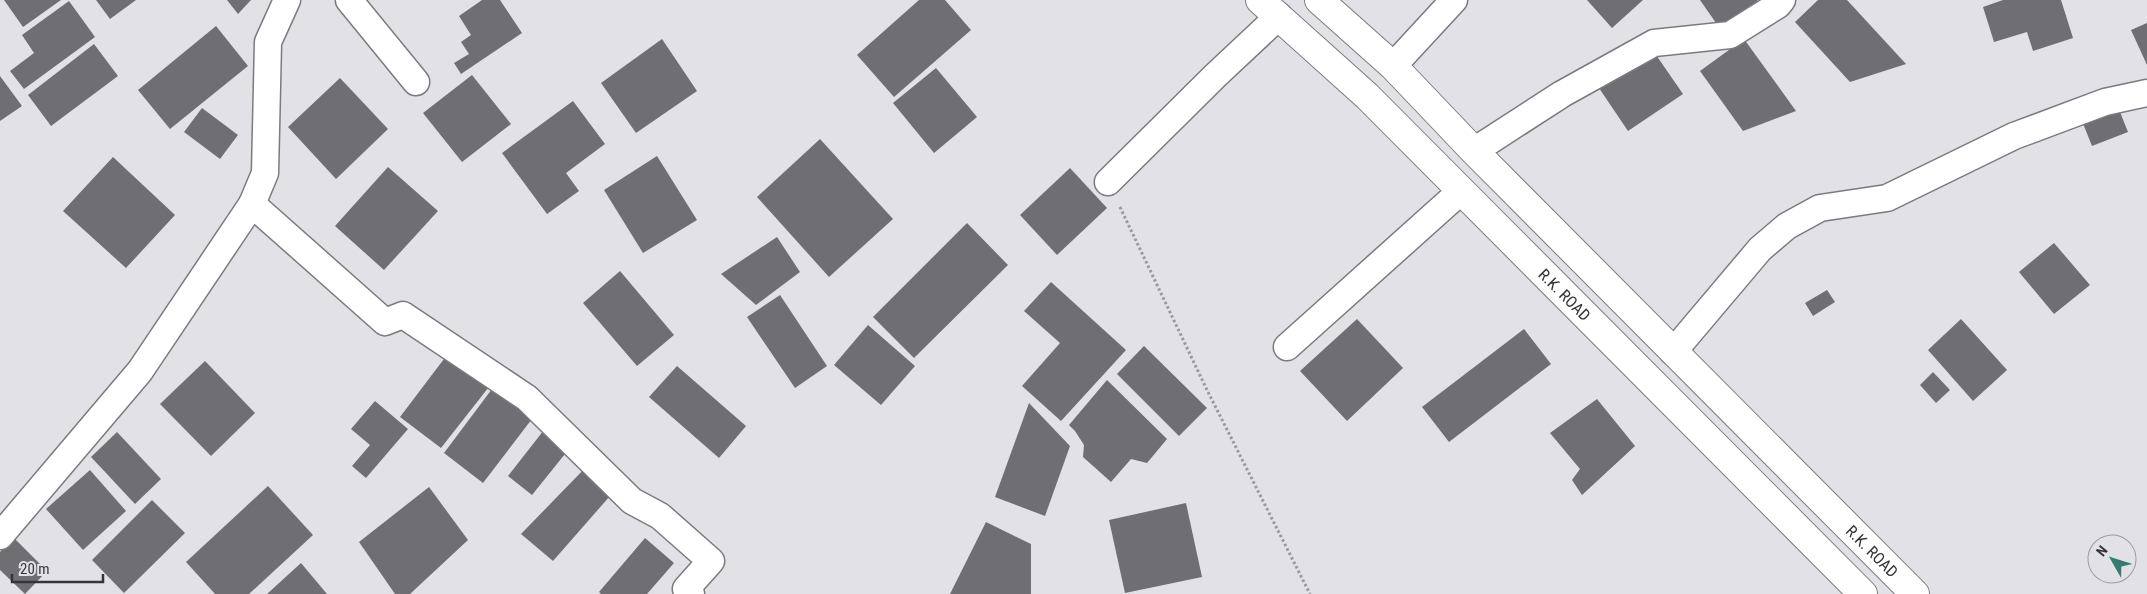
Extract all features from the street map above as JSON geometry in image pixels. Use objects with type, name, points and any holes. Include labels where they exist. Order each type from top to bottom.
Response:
[{"type":"highway","name":"R.K. ROAD","points":[[1319,0],[1393,66],[1474,151],[1915,594]]},
{"type":"highway","name":"R.K. ROAD","points":[[1269,8],[1367,96],[1863,594]]},
{"type":"street","points":[[0,536],[140,371],[252,204],[265,173],[268,42],[288,0]]},
{"type":"street","points":[[349,0],[416,82]]},
{"type":"street","points":[[1393,66],[1454,0]]},
{"type":"street","points":[[1474,151],[1562,94],[1654,43],[1730,35],[1778,5],[1782,0]]},
{"type":"street","points":[[1108,182],[1216,75],[1269,8]]},
{"type":"street","points":[[1673,352],[1760,249],[1787,226],[1820,208],[1887,198],[2014,136],[2105,102],[2147,93]]},
{"type":"street","points":[[1287,348],[1462,190]]},
{"type":"street","points":[[252,204],[385,322],[403,315],[527,398],[632,501],[660,516],[711,562],[686,589],[692,594]]},
{"type":"path","points":[[1108,182],[1207,390],[1310,594]]},
{"type":"building","points":[[4,0],[61,0],[23,27]]},
{"type":"building","points":[[96,0],[136,0],[110,19]]},
{"type":"building","points":[[227,0],[251,0],[238,14]]},
{"type":"building","points":[[482,0],[500,0],[522,33],[461,74],[454,63],[469,54],[461,42],[471,35],[459,16]]},
{"type":"building","points":[[919,0],[945,0],[971,30],[894,97],[857,55]]},
{"type":"building","points":[[1587,0],[1643,0],[1612,28]]},
{"type":"building","points":[[1700,0],[1757,0],[1761,6],[1723,33]]},
{"type":"building","points":[[1818,0],[1847,0],[1906,64],[1850,82],[1795,22]]},
{"type":"building","points":[[2003,0],[2061,0],[2073,38],[2033,51],[2027,32],[1994,42],[1983,7]]},
{"type":"building","points":[[69,1],[95,37],[24,89],[10,71],[34,53],[22,35]]},
{"type":"building","points":[[2147,23],[2147,65],[2131,30]]},
{"type":"building","points":[[216,26],[248,66],[170,129],[138,90]]},
{"type":"building","points":[[662,39],[697,91],[636,133],[601,83]]},
{"type":"building","points":[[1744,39],[1796,111],[1743,131],[1700,71]]},
{"type":"building","points":[[94,44],[118,76],[51,126],[28,95]]},
{"type":"building","points":[[1654,52],[1683,94],[1628,131],[1599,88]]},
{"type":"building","points":[[936,68],[977,117],[934,153],[893,103]]},
{"type":"building","points":[[472,75],[511,124],[462,162],[423,113]]},
{"type":"building","points":[[0,76],[22,106],[0,121]]},
{"type":"building","points":[[340,78],[388,129],[336,179],[288,127]]},
{"type":"building","points":[[573,101],[605,144],[566,173],[579,191],[547,214],[502,153]]},
{"type":"building","points":[[2116,102],[2128,132],[2092,146],[2080,116]]},
{"type":"building","points":[[202,108],[238,135],[220,159],[184,132]]},
{"type":"building","points":[[820,139],[893,219],[829,277],[757,197]]},
{"type":"building","points":[[657,156],[697,220],[643,253],[604,190]]},
{"type":"building","points":[[113,157],[175,215],[126,268],[63,211]]},
{"type":"building","points":[[388,167],[438,211],[384,270],[335,226]]},
{"type":"building","points":[[1070,168],[1107,208],[1057,255],[1020,215]]},
{"type":"building","points":[[967,223],[1008,265],[914,358],[873,317]]},
{"type":"building","points":[[777,237],[800,272],[756,305],[721,274]]},
{"type":"building","points":[[2054,243],[2090,285],[2054,314],[2019,272]]},
{"type":"building","points":[[620,271],[674,335],[637,366],[583,303]]},
{"type":"building","points":[[1051,282],[1126,350],[1061,421],[1022,386],[1060,343],[1024,311]]},
{"type":"building","points":[[1827,290],[1835,302],[1813,316],[1805,303]]},
{"type":"building","points":[[780,295],[827,366],[795,388],[747,317]]},
{"type":"building","points":[[1357,319],[1403,368],[1347,421],[1300,371]]},
{"type":"building","points":[[1961,319],[2007,370],[1973,401],[1928,350]]},
{"type":"building","points":[[868,325],[915,366],[881,405],[834,365]]},
{"type":"building","points":[[1524,329],[1551,364],[1449,442],[1422,407]]},
{"type":"building","points":[[1144,346],[1207,408],[1179,436],[1117,374]]},
{"type":"building","points":[[450,351],[492,383],[441,448],[400,417]]},
{"type":"building","points":[[205,361],[255,413],[211,456],[160,404]]},
{"type":"building","points":[[677,366],[746,426],[719,458],[649,397]]},
{"type":"building","points":[[1933,372],[1950,390],[1936,403],[1920,385]]},
{"type":"building","points":[[1107,380],[1167,439],[1147,463],[1131,459],[1111,482],[1083,457],[1084,445],[1069,425]]},
{"type":"building","points":[[495,385],[535,415],[483,483],[444,453]]},
{"type":"building","points":[[1597,399],[1635,446],[1582,495],[1572,480],[1580,469],[1550,433]]},
{"type":"building","points":[[375,401],[408,429],[366,478],[352,466],[370,445],[351,429]]},
{"type":"building","points":[[1029,403],[1070,446],[1045,516],[995,497]]},
{"type":"building","points":[[544,430],[569,449],[532,495],[508,476]]},
{"type":"building","points":[[117,432],[161,479],[135,504],[91,457]]},
{"type":"building","points":[[589,464],[617,488],[553,561],[521,534]]},
{"type":"building","points":[[90,470],[126,511],[83,550],[46,509]]},
{"type":"building","points":[[268,486],[313,535],[249,594],[215,594],[186,562]]},
{"type":"building","points":[[429,487],[468,540],[410,594],[395,594],[359,542]]},
{"type":"building","points":[[152,500],[185,533],[124,593],[92,560]]},
{"type":"building","points":[[1186,503],[1202,577],[1125,593],[1109,520]]},
{"type":"building","points":[[986,522],[1031,544],[1031,594],[950,594]]},
{"type":"building","points":[[14,538],[47,571],[25,594],[0,570],[0,552]]},
{"type":"building","points":[[645,538],[674,563],[647,594],[601,594],[599,592]]},
{"type":"building","points":[[301,563],[327,594],[267,594]]}]
